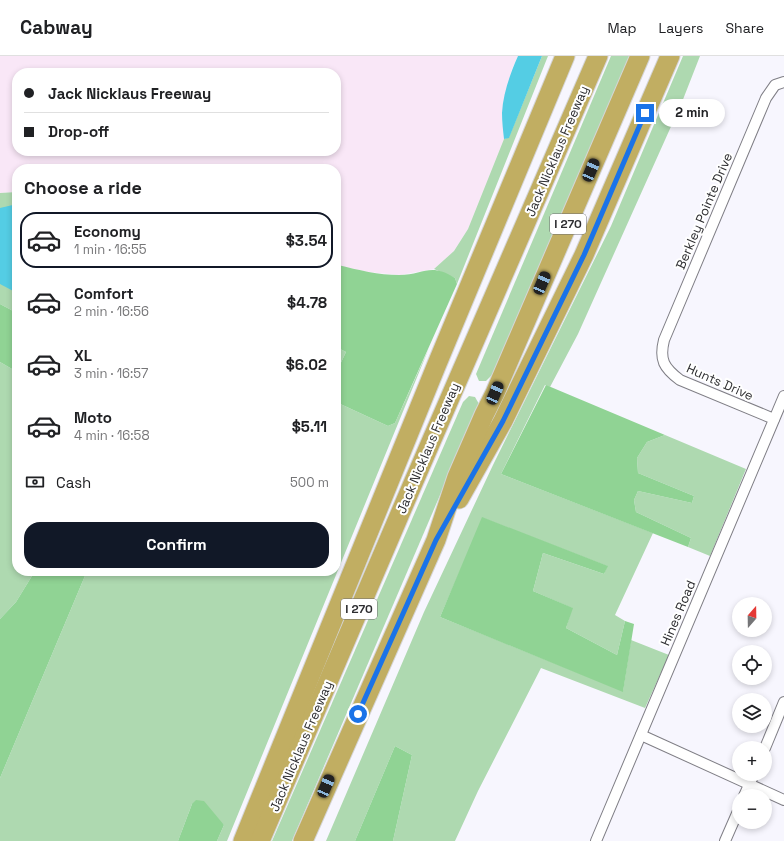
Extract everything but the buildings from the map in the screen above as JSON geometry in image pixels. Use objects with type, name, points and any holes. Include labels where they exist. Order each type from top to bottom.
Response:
[{"type":"highway","points":[[244,841],[440,357],[565,56]]},
{"type":"highway","name":"Jack Nicklaus Freeway","points":[[260,841],[598,56]]},
{"type":"highway","name":"I 270","points":[[303,841],[436,540],[457,477],[495,393],[640,56]]},
{"type":"highway","points":[[436,540],[503,421],[584,255],[670,56]]},
{"type":"street","name":"Berkley Pointe Drive","points":[[663,359],[662,349],[664,340],[766,98],[775,86],[784,82]]},
{"type":"street","name":"Hunts Drive","points":[[663,359],[669,372],[680,380],[774,420]]},
{"type":"street","name":"Hines Road","points":[[596,841],[784,396]]},
{"type":"street","points":[[768,741],[784,702]]},
{"type":"street","points":[[641,735],[784,800]]},
{"type":"street","points":[[747,789],[750,781]]},
{"type":"street","points":[[726,841],[732,826]]},
{"type":"shaded area","points":[[0,56],[518,56],[512,69],[502,115],[504,139],[468,229],[454,251],[434,269],[400,275],[368,272],[341,267],[341,164],[12,164],[12,192],[0,193]]},
{"type":"green space","points":[[542,56],[548,56],[457,284],[455,278],[434,269],[454,251],[468,229],[504,139],[509,137]]},
{"type":"green space","points":[[611,56],[630,56],[492,375],[486,381],[479,381],[476,374]]},
{"type":"green space","points":[[683,56],[700,56],[682,102],[578,334],[550,387],[545,385],[501,474],[653,533],[615,615],[625,621],[617,655],[566,628],[572,608],[533,591],[543,553],[604,574],[607,566],[483,518],[440,617],[623,691],[631,640],[669,655],[645,708],[541,668],[478,791],[455,841],[393,841],[412,755],[395,746],[355,841],[326,841],[424,612],[493,465],[611,226]]},
{"type":"green space","points":[[12,192],[12,310],[0,304],[0,193]]},
{"type":"green space","points":[[341,266],[368,272],[391,275],[433,270],[446,273],[455,278],[457,284],[395,423],[388,426],[341,404],[341,362],[346,352],[341,350]]},
{"type":"green space","points":[[0,304],[12,310],[12,369],[0,362]]},
{"type":"green space","points":[[429,348],[341,563],[341,404],[388,426],[395,423]]},
{"type":"green space","points":[[341,350],[346,352],[341,362]]},
{"type":"green space","points":[[0,362],[12,369],[12,576],[32,576],[16,602],[0,619]]},
{"type":"green space","points":[[546,385],[665,435],[647,442],[637,458],[638,473],[694,496],[692,503],[638,491],[634,500],[636,512],[691,538],[688,547],[501,474]]},
{"type":"green space","points":[[469,396],[475,397],[479,404],[292,841],[272,841],[463,402]]},
{"type":"green space","points":[[665,435],[746,469],[710,556],[688,547],[691,538],[636,512],[634,500],[638,491],[692,503],[694,496],[638,473],[637,458],[647,442]]},
{"type":"green space","points":[[482,517],[608,566],[604,574],[543,553],[533,591],[573,608],[566,628],[617,655],[625,621],[634,624],[623,692],[440,617]]},
{"type":"green space","points":[[32,576],[85,576],[0,778],[0,619],[16,602]]},
{"type":"green space","points":[[85,576],[336,576],[227,841],[217,841],[224,825],[192,804],[178,841],[0,841],[0,778]]},
{"type":"green space","points":[[395,746],[412,755],[393,841],[355,841]]},
{"type":"green space","points":[[196,800],[204,801],[224,825],[217,841],[178,841],[192,804]]},
{"type":"water","points":[[518,56],[542,56],[509,138],[504,139],[502,113],[505,91]]},
{"type":"water","points":[[12,205],[12,290],[0,284],[0,208]]},
{"type":"route","points":[[358,714],[436,540],[503,421],[584,255],[645,113]]}]
